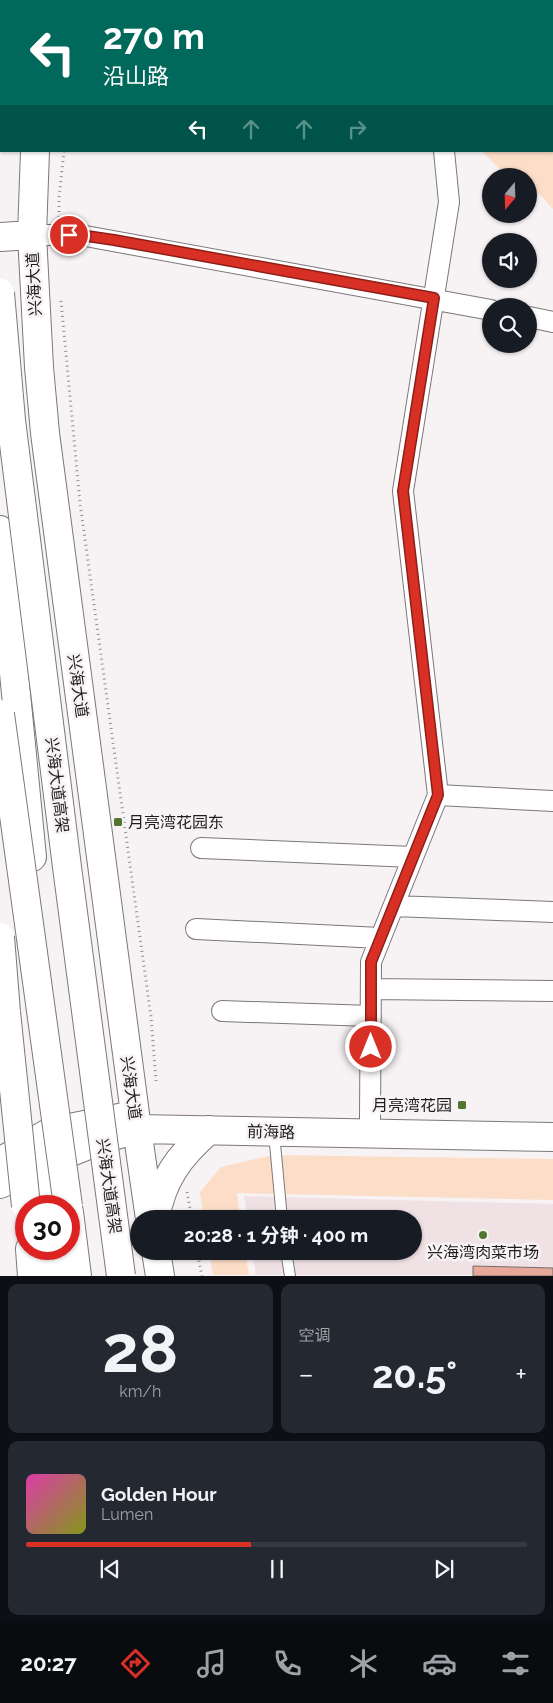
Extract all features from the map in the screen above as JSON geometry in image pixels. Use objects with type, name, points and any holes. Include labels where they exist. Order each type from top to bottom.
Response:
[{"type":"street","name":"兴海大道","points":[[35,152],[32,235],[38,350],[45,433],[149,1210]]},
{"type":"street","points":[[370,1119],[371,962],[438,795],[403,491],[448,202],[444,152]]},
{"type":"street","points":[[0,237],[80,235],[482,308]]},
{"type":"street","name":"兴海大道高架","points":[[0,293],[12,430],[121,1276]]},
{"type":"street","points":[[537,319],[553,322]]},
{"type":"street","points":[[0,530],[35,882],[53,1195]]},
{"type":"street","points":[[0,714],[67,1195]]},
{"type":"street","points":[[438,795],[553,801]]},
{"type":"street","points":[[201,848],[413,857]]},
{"type":"street","points":[[394,906],[553,912]]},
{"type":"street","points":[[196,929],[380,938]]},
{"type":"street","points":[[0,937],[25,1195]]},
{"type":"street","points":[[371,989],[553,991]]},
{"type":"street","points":[[222,1011],[371,1016]]},
{"type":"street","name":"前海路","points":[[0,1162],[50,1132],[136,1123],[370,1119],[553,1122]]},
{"type":"street","name":"前海路","points":[[0,1184],[119,1134],[136,1123],[209,1130],[553,1137]]},
{"type":"street","points":[[158,1210],[163,1188],[177,1162],[209,1130]]},
{"type":"street","points":[[31,1260],[32,1276]]},
{"type":"street","points":[[57,1260],[58,1276]]},
{"type":"street","points":[[76,1260],[78,1276]]},
{"type":"street","points":[[157,1260],[160,1276]]},
{"type":"lane","points":[[274,1132],[281,1210]]},
{"type":"lane","points":[[287,1260],[290,1276]]},
{"type":"path","points":[[59,198],[64,152]]},
{"type":"path","points":[[60,295],[80,503],[151,1017],[156,1090]]},
{"type":"path","points":[[186,1187],[190,1210]]},
{"type":"path","points":[[199,1260],[202,1276]]},
{"type":"shaded area","points":[[483,152],[553,152],[553,209],[538,194],[538,168],[499,168]]},
{"type":"shaded area","points":[[274,1155],[553,1159],[553,1200],[237,1193],[239,1210],[203,1210],[200,1192],[221,1167]]},
{"type":"shaded area","name":"兴海湾肉菜市场","points":[[244,1196],[553,1204],[553,1275],[256,1275],[254,1260],[422,1260],[422,1210],[246,1210]]},
{"type":"shaded area","points":[[210,1260],[246,1260],[249,1275],[213,1275]]},
{"type":"building","points":[[473,1266],[553,1268],[553,1276],[473,1276]]},
{"type":"place","name":"月亮湾花园东","points":[[118,822]]},
{"type":"place","name":"月亮湾花园","points":[[462,1105]]},
{"type":"place","name":"兴海湾肉菜市场","points":[[483,1235]]},
{"type":"route","points":[[69,235],[114,240],[434,298],[403,491],[438,795],[371,962],[371,1047]]}]
